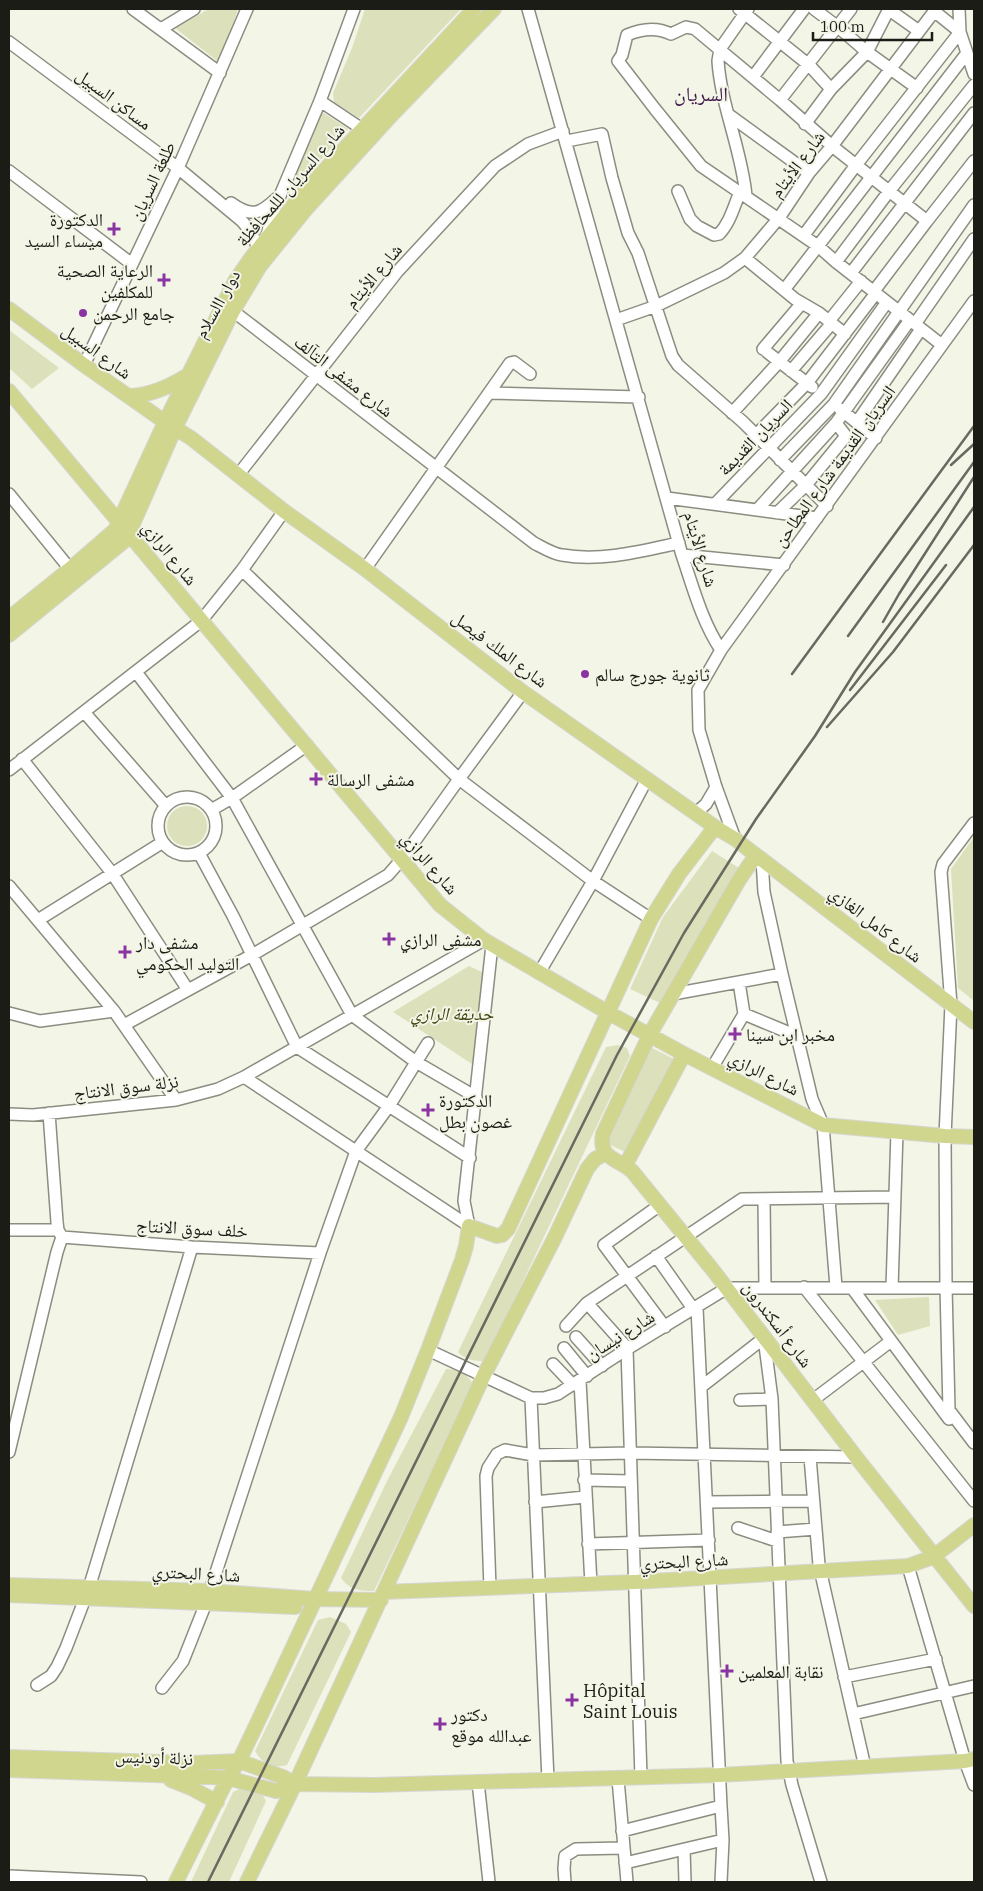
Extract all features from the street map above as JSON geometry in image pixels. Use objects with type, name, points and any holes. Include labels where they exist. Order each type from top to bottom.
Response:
[{"type":"main road","name":"شارع السريان لللمحافظة","points":[[10,615],[70,570],[115,530],[170,425],[188,375],[235,281],[305,191],[474,9]]},
{"type":"main road","name":"دوار االسلام","points":[[9,636],[123,542],[129,533],[170,425],[233,310],[260,266],[306,209],[387,120],[494,9]]},
{"type":"main road","name":"شارع السبيل","points":[[9,309],[84,365],[170,425]]},
{"type":"main road","points":[[128,396],[138,396],[159,391],[188,375]]},
{"type":"main road","name":"شارع الرازي","points":[[10,395],[119,521],[440,905],[488,942],[607,1012],[684,1054],[823,1125],[945,1136],[974,1136]]},
{"type":"main road","name":"شارع الملك فيصل","points":[[170,425],[191,438],[284,511],[365,569],[523,692],[759,857]]},
{"type":"main road","points":[[176,1882],[228,1778],[239,1761],[401,1417],[464,1253],[469,1226],[497,1236],[502,1235],[508,1229],[651,919],[679,874],[715,827]]},
{"type":"main road","points":[[247,1882],[295,1784],[484,1376],[554,1239],[587,1169],[595,1159],[606,1154],[603,1146],[603,1134],[650,1034],[739,880],[759,857]]},
{"type":"main road","name":"شارع كامل الغازي","points":[[759,857],[974,1022]]},
{"type":"main road","points":[[625,1166],[684,1054]]},
{"type":"main road","name":"شارع أسكندرون","points":[[606,1154],[625,1166],[687,1237],[856,1457],[974,1606]]},
{"type":"main road","name":"شارع البحتري","points":[[88,1592],[313,1603],[380,1600],[490,1588],[634,1582],[908,1566],[935,1556],[974,1525]]},
{"type":"main road","points":[[9,1585],[88,1592]]},
{"type":"main road","points":[[9,1595],[88,1592]]},
{"type":"main road","points":[[9,1758],[193,1763],[239,1761],[283,1777],[295,1784],[618,1779],[720,1775],[970,1760]]},
{"type":"main road","name":"نزلة أودنيس","points":[[9,1770],[228,1778],[276,1791],[295,1784]]},
{"type":"main road","points":[[158,1776],[191,1788],[216,1802]]},
{"type":"street","points":[[133,9],[220,73]]},
{"type":"street","points":[[161,29],[194,9]]},
{"type":"street","name":"طلعة السريان","points":[[84,365],[178,168],[247,9]]},
{"type":"street","points":[[262,244],[279,197],[320,101],[354,9]]},
{"type":"street","name":"شارع الأيتام","points":[[528,9],[639,397],[682,555],[708,628],[722,650]]},
{"type":"street","points":[[753,77],[804,9]]},
{"type":"street","points":[[814,9],[838,26],[867,52],[892,68],[917,88]]},
{"type":"street","points":[[780,100],[851,9]]},
{"type":"street","points":[[805,124],[831,89],[867,52],[888,9],[918,31]]},
{"type":"street","points":[[959,9],[960,32],[974,74]]},
{"type":"street","points":[[678,191],[690,220],[714,235],[719,234],[727,225],[730,215],[743,194],[744,177],[718,72],[718,61],[720,49],[744,10],[809,65],[831,89]]},
{"type":"street","points":[[935,10],[960,32]]},
{"type":"street","name":"شارع الأيتام","points":[[616,320],[656,306],[724,273],[745,258],[779,218],[809,173],[832,146],[935,10]]},
{"type":"street","points":[[942,345],[818,246],[701,166],[618,61],[622,55],[626,35],[638,31],[662,30],[671,34],[686,27],[695,29],[780,100],[805,124],[927,221],[974,161]]},
{"type":"street","points":[[804,236],[856,165],[960,32]]},
{"type":"street","name":"مساكن السبيل","points":[[9,42],[178,168],[242,220],[262,244]]},
{"type":"street","points":[[784,290],[967,53]]},
{"type":"street","points":[[836,262],[890,190],[974,85]]},
{"type":"street","points":[[320,101],[362,129]]},
{"type":"street","points":[[851,273],[974,114]]},
{"type":"street","points":[[729,115],[809,173]]},
{"type":"street","name":"شارع الأيتام","points":[[238,476],[397,272],[495,166],[528,144],[565,136],[602,134],[612,178],[628,233],[638,253],[672,356],[678,365],[732,413],[827,506]]},
{"type":"street","points":[[178,168],[188,172],[241,211],[250,214],[263,210],[279,197]]},
{"type":"street","points":[[9,171],[132,264]]},
{"type":"street","name":"السريان القديمة","points":[[780,460],[834,404],[974,205]]},
{"type":"street","name":"السريان القديمة","points":[[755,436],[807,383],[927,221]]},
{"type":"street","points":[[857,422],[916,324],[974,238]]},
{"type":"street","points":[[745,258],[784,290],[819,312],[845,334]]},
{"type":"street","name":"السريان القديمة","points":[[791,371],[861,281]]},
{"type":"street","name":"السريان القديمة شارع المطاحن","points":[[716,787],[699,730],[698,690],[722,650],[974,301]]},
{"type":"street","name":"السريان القديمة","points":[[715,504],[821,394],[887,302]]},
{"type":"street","name":"السريان القديمة","points":[[802,303],[765,351],[876,438]]},
{"type":"street","name":"شارع مشفى التآلف","points":[[233,310],[534,543],[561,555],[619,555],[679,543]]},
{"type":"street","name":"السريان القديمة","points":[[732,413],[779,362],[819,312]]},
{"type":"street","points":[[756,510],[836,423],[916,324]]},
{"type":"street","points":[[365,569],[510,364],[514,362],[530,374]]},
{"type":"street","points":[[489,393],[639,397]]},
{"type":"street","points":[[777,513],[806,485],[846,436],[836,423]]},
{"type":"street","points":[[9,494],[70,570]]},
{"type":"street","points":[[667,498],[817,518]]},
{"type":"street","points":[[9,770],[201,621],[242,570],[284,511]]},
{"type":"street","points":[[682,555],[784,565]]},
{"type":"street","points":[[242,570],[458,778],[593,881],[651,919]]},
{"type":"street","points":[[136,672],[232,798],[352,1015],[416,1062],[476,1097]]},
{"type":"street","points":[[124,1025],[252,955],[388,875],[402,859],[458,778],[523,692]]},
{"type":"street","points":[[84,712],[166,806]]},
{"type":"street","points":[[211,810],[232,798],[307,745]]},
{"type":"street","points":[[22,759],[112,873],[188,990]]},
{"type":"street","points":[[539,973],[593,881],[647,779]]},
{"type":"street","points":[[696,813],[706,804],[716,787]]},
{"type":"street","points":[[716,787],[735,839]]},
{"type":"street","points":[[187,797],[196,798],[205,803],[211,810],[216,820],[216,830],[213,839],[199,853],[180,854],[171,850],[163,842],[159,833],[158,822],[166,806],[177,799],[187,797]]},
{"type":"street","points":[[974,823],[943,864],[941,872],[951,1005],[945,1136],[949,1410],[974,1443]]},
{"type":"street","points":[[38,920],[163,842]]},
{"type":"street","points":[[199,853],[297,1047],[470,1158]]},
{"type":"street","points":[[759,857],[764,892],[782,974],[812,1099],[823,1125],[836,1287]]},
{"type":"street","points":[[9,886],[114,1011],[176,1100]]},
{"type":"street","points":[[469,1226],[464,1201],[476,1097],[488,942]]},
{"type":"street","name":"نزلة سوق الانتاج","points":[[9,1114],[49,1113],[176,1100],[218,1089],[244,1077],[352,1015],[488,942]]},
{"type":"street","points":[[673,994],[782,974]]},
{"type":"street","points":[[712,1068],[744,1014],[738,982]]},
{"type":"street","points":[[9,1013],[40,1021],[114,1011]]},
{"type":"street","points":[[744,1014],[797,1036]]},
{"type":"street","points":[[162,1688],[183,1661],[207,1597],[320,1253],[356,1151],[389,1106],[428,1043]]},
{"type":"street","points":[[244,1077],[469,1226]]},
{"type":"street","points":[[9,1452],[60,1234],[49,1113]]},
{"type":"street","points":[[892,1288],[897,1132]]},
{"type":"street","points":[[566,1326],[587,1303],[627,1274],[687,1237],[742,1199],[895,1197]]},
{"type":"street","points":[[764,1199],[765,1287]]},
{"type":"street","points":[[660,1205],[604,1245],[664,1327]]},
{"type":"street","name":"خلف سوق الانتاج","points":[[9,1230],[192,1247],[320,1253]]},
{"type":"street","points":[[37,1685],[51,1676],[57,1666],[88,1592],[192,1247]]},
{"type":"street","points":[[656,1256],[696,1309],[723,1840],[721,1882]]},
{"type":"street","points":[[727,1288],[974,1288]]},
{"type":"street","name":"شارع نيسان","points":[[531,1398],[544,1398],[558,1394],[727,1288]]},
{"type":"street","points":[[804,1288],[974,1501]]},
{"type":"street","points":[[852,1288],[974,1451]]},
{"type":"street","points":[[587,1303],[627,1349],[641,1777]]},
{"type":"street","points":[[576,1337],[602,1366]]},
{"type":"street","points":[[701,1387],[764,1338]]},
{"type":"street","points":[[764,1338],[772,1399],[778,1574],[788,1771],[821,1882]]},
{"type":"street","points":[[813,1400],[891,1341]]},
{"type":"street","points":[[564,1348],[580,1380],[591,1584]]},
{"type":"street","points":[[428,1350],[531,1398],[548,1780]]},
{"type":"street","points":[[553,1364],[580,1380]]},
{"type":"street","points":[[740,1400],[772,1399]]},
{"type":"street","points":[[490,1588],[486,1471],[500,1451],[505,1450],[533,1455],[630,1453],[704,1456],[856,1457]]},
{"type":"street","points":[[810,1457],[821,1571],[865,1767]]},
{"type":"street","points":[[584,1480],[631,1481]]},
{"type":"street","points":[[535,1502],[585,1497]]},
{"type":"street","points":[[707,1502],[813,1501]]},
{"type":"street","points":[[738,1528],[777,1537],[816,1529]]},
{"type":"street","points":[[588,1544],[708,1540]]},
{"type":"street","points":[[908,1566],[946,1692],[970,1760],[974,1785]]},
{"type":"street","points":[[844,1678],[936,1659]]},
{"type":"street","points":[[853,1714],[974,1686]]},
{"type":"street","points":[[618,1779],[627,1882]]},
{"type":"street","points":[[478,1782],[489,1882]]},
{"type":"street","points":[[622,1831],[721,1806]]},
{"type":"street","points":[[625,1863],[723,1840]]},
{"type":"street","points":[[565,1882],[565,1856],[576,1849],[623,1848]]},
{"type":"street","points":[[684,1850],[685,1882]]},
{"type":"street","points":[[9,1876],[35,1880],[141,1882]]},
{"type":"green space","points":[[209,9],[238,9],[220,63],[175,28]]},
{"type":"green space","points":[[365,9],[461,9],[359,118],[334,102],[333,93],[352,48]]},
{"type":"green space","points":[[322,112],[348,129],[303,180],[295,175]]},
{"type":"green space","points":[[9,330],[59,368],[32,389],[9,368]]},
{"type":"green space","points":[[187,806],[201,812],[207,826],[201,840],[187,846],[173,840],[167,826],[173,812]]},
{"type":"green space","points":[[974,837],[974,1001],[958,988],[951,869]]},
{"type":"green space","points":[[712,851],[739,868],[660,1003],[630,989],[663,917]]},
{"type":"green space","name":"حديقة الرازي","points":[[469,966],[484,973],[481,1070],[393,1012]]},
{"type":"green space","points":[[618,1045],[627,1048],[630,1056],[485,1361],[467,1358],[458,1352],[606,1047]]},
{"type":"green space","points":[[652,1048],[674,1059],[630,1154],[606,1143]]},
{"type":"green space","points":[[929,1297],[930,1326],[898,1335],[875,1300]]},
{"type":"green space","points":[[446,1369],[462,1373],[473,1384],[374,1591],[355,1589],[341,1578],[387,1481]]},
{"type":"green space","points":[[330,1617],[346,1624],[351,1632],[287,1765],[268,1765],[261,1760],[255,1751],[318,1620]]},
{"type":"green space","points":[[241,1788],[262,1794],[266,1801],[229,1882],[191,1882],[233,1792]]},
{"type":"railway","points":[[792,674],[974,426]]},
{"type":"railway","points":[[951,465],[974,444]]},
{"type":"railway","points":[[848,636],[974,462]]},
{"type":"railway","points":[[883,622],[974,477]]},
{"type":"railway","points":[[208,1882],[617,1055],[684,933],[756,819],[815,736],[855,672],[974,507]]},
{"type":"railway","points":[[827,727],[893,652],[974,545]]},
{"type":"railway","points":[[850,690],[946,565]]},
{"type":"place","name":"الدكتورة ميساء السيد","points":[[114,229]]},
{"type":"place","name":"الرعاية الصحية للمكلفين","points":[[164,280]]},
{"type":"place","name":"جامع الرحمن","points":[[83,313]]},
{"type":"place","name":"ثانوية جورج سالم","points":[[585,674]]},
{"type":"place","name":"مشفى الرسالة","points":[[316,779]]},
{"type":"place","name":"مشفى الرازي","points":[[389,939]]},
{"type":"place","name":"مشفى دار التوليد الحكومي","points":[[125,952]]},
{"type":"place","name":"مخبر ابن سينا","points":[[735,1034]]},
{"type":"place","name":"الدكتورة غصون بطل","points":[[428,1110]]},
{"type":"place","name":"نقابة المعلمين","points":[[727,1671]]},
{"type":"place","name":"Hôpital Saint Louis","points":[[572,1700]]},
{"type":"place","name":"دكتور عبدالله موقع","points":[[440,1724]]},
{"type":"district","name":"السريان","points":[[701,93]]}]
